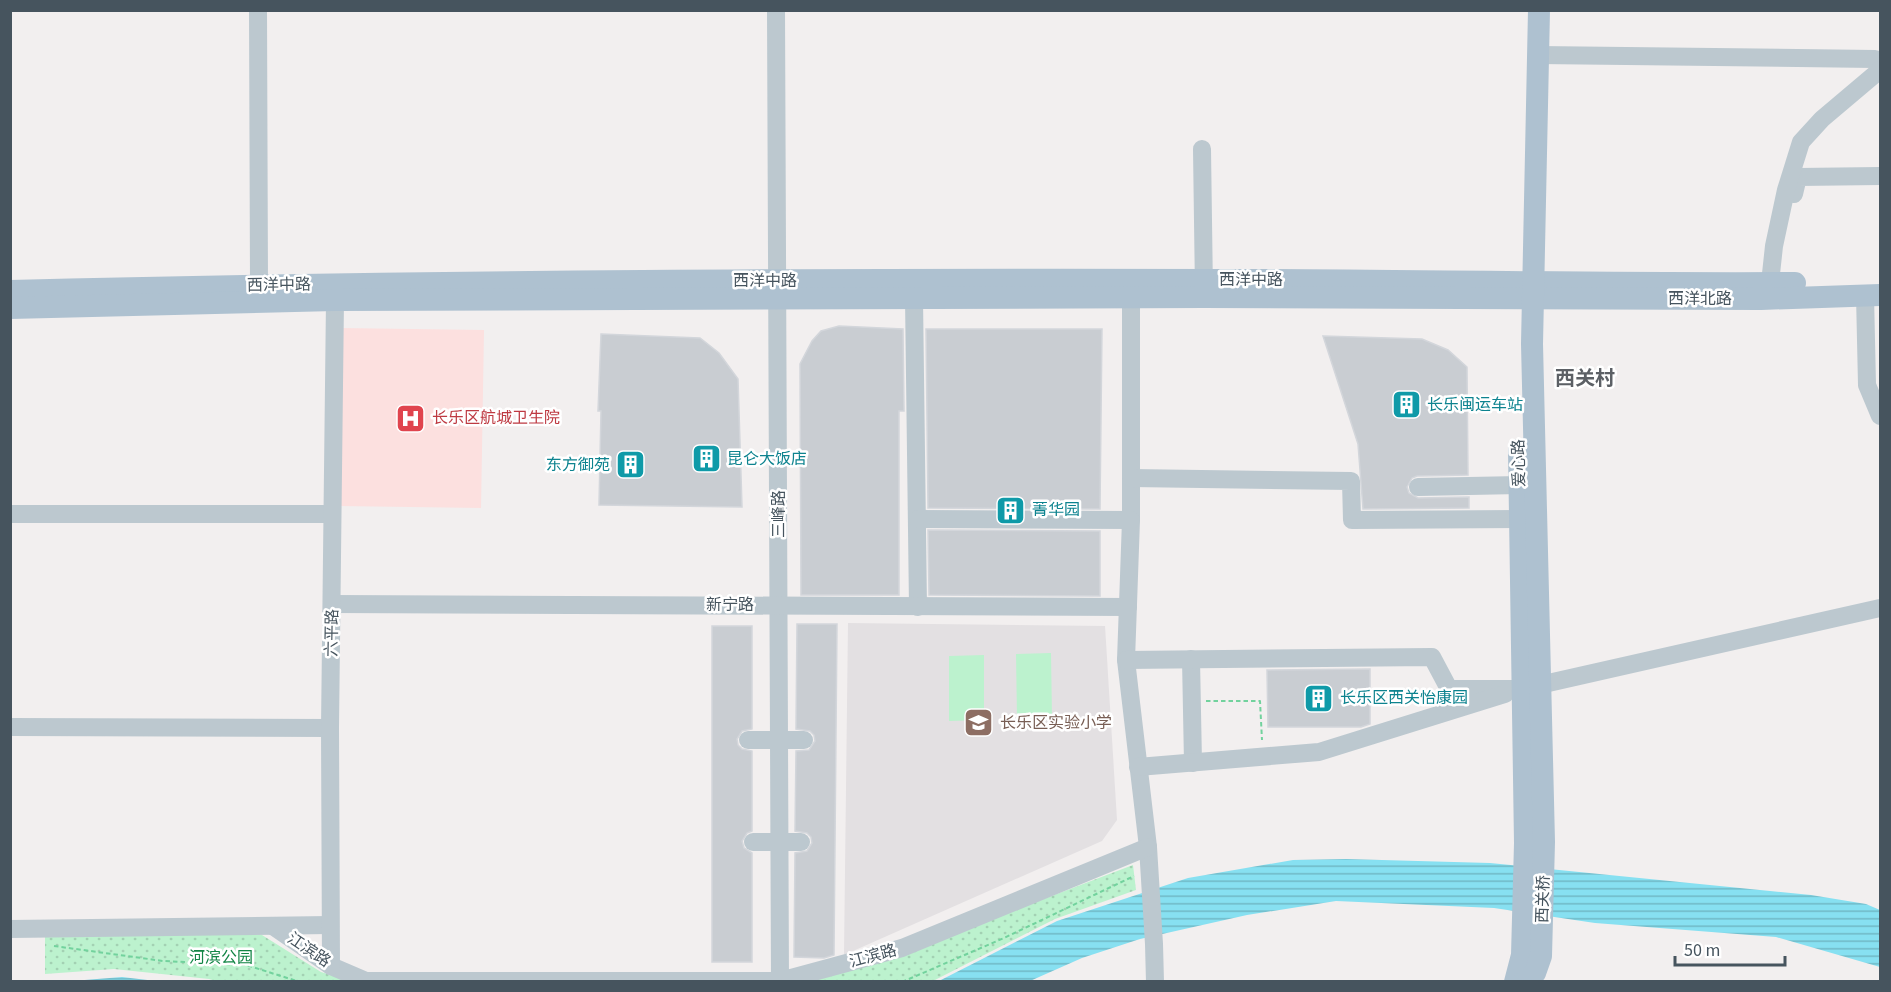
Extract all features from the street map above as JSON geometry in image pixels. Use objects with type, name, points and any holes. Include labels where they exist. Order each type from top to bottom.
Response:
[{"type":"main road","name":"爱心路","points":[[1524,10],[1526,291],[1532,344],[1531,688],[1535,843]]},
{"type":"main road","name":"爱心路","points":[[1531,688],[1520,519],[1520,485],[1539,10]]},
{"type":"main road","name":"西洋北路","points":[[1526,291],[1770,283],[1876,290]]},
{"type":"main road","name":"西洋中路","points":[[10,291],[259,293],[1204,289],[1526,291]]},
{"type":"main road","name":"西洋中路","points":[[10,308],[259,293],[335,300],[777,290],[915,298],[1131,297],[1204,289]]},
{"type":"main road","name":"西洋北路","points":[[1526,291],[1761,299],[1876,290]]},
{"type":"main road","name":"西关桥","points":[[1515,981],[1532,956],[1535,843]]},
{"type":"main road","points":[[1524,981],[1535,973],[1532,956]]},
{"type":"street","points":[[258,10],[259,293]]},
{"type":"street","name":"三峰路","points":[[776,10],[780,981]]},
{"type":"street","points":[[1538,55],[1878,64]]},
{"type":"street","points":[[1770,283],[1774,246],[1786,190],[1801,142],[1878,64]]},
{"type":"street","points":[[1202,149],[1204,289]]},
{"type":"street","points":[[1774,246],[1782,244],[1798,177],[1881,176]]},
{"type":"street","points":[[1876,290],[1867,385],[1881,416]]},
{"type":"street","points":[[1131,297],[1131,520],[1126,660],[1148,848],[1155,981]]},
{"type":"street","points":[[915,298],[918,607]]},
{"type":"street","name":"六平路","points":[[331,966],[330,728],[335,300]]},
{"type":"street","points":[[1131,478],[1351,481],[1352,520],[1520,519]]},
{"type":"street","points":[[1418,487],[1520,485]]},
{"type":"street","points":[[10,514],[332,514]]},
{"type":"street","points":[[918,519],[1131,520]]},
{"type":"street","name":"新宁路","points":[[332,604],[1128,607]]},
{"type":"street","points":[[1138,767],[1319,752],[1531,688],[1881,608]]},
{"type":"street","points":[[1126,660],[1432,657],[1449,689],[1531,688]]},
{"type":"street","points":[[1191,659],[1192,763]]},
{"type":"street","points":[[10,727],[330,728]]},
{"type":"street","points":[[748,740],[804,740]]},
{"type":"street","points":[[753,842],[801,842]]},
{"type":"street","name":"江滨路","points":[[273,926],[331,966],[366,981],[780,981],[902,948],[1148,848]]},
{"type":"street","name":"江滨路","points":[[10,929],[330,924]]},
{"type":"path","points":[[1192,701],[1260,701],[1262,757]]},
{"type":"path","points":[[902,981],[1004,938],[1134,877],[1148,848]]},
{"type":"path","points":[[48,944],[66,949],[163,961],[246,965],[300,981]]},
{"type":"path","points":[[278,976],[278,981]]},
{"type":"shaded area","name":"长乐区航城卫生院","points":[[340,328],[484,330],[481,508],[338,506]]},
{"type":"shaded area","name":"长乐区实验小学","points":[[848,623],[1105,626],[1117,820],[1102,841],[844,955]]},
{"type":"green space","points":[[1051,653],[1052,718],[1017,719],[1016,654]]},
{"type":"green space","points":[[984,655],[984,720],[949,721],[949,656]]},
{"type":"green space","points":[[1133,865],[1136,890],[1055,919],[933,981],[810,982],[970,927]]},
{"type":"green space","name":"河滨公园","points":[[45,932],[262,935],[321,972],[352,981],[216,981],[114,969],[45,974]]},
{"type":"water","points":[[1346,859],[1490,863],[1811,895],[1866,904],[1880,910],[1880,967],[1776,937],[1595,923],[1494,908],[1336,901],[1247,915],[1140,939],[1082,958],[1030,981],[937,982],[1057,921],[1188,878],[1293,860]]},
{"type":"water","points":[[122,977],[156,981],[72,981]]},
{"type":"building","points":[[839,326],[903,329],[904,411],[899,411],[899,595],[801,595],[800,364],[812,341],[821,331]]},
{"type":"building","points":[[926,329],[1102,329],[1100,509],[928,508]]},
{"type":"building","name":"昆仑大饭店","points":[[601,334],[700,338],[719,353],[738,379],[742,507],[599,505],[601,411],[598,411]]},
{"type":"building","name":"长乐闽运车站","points":[[1323,336],[1422,339],[1448,350],[1467,367],[1468,475],[1417,476],[1412,478],[1407,487],[1409,493],[1418,498],[1469,497],[1469,508],[1363,509],[1358,444]]},
{"type":"building","points":[[928,530],[1100,531],[1100,596],[929,595]]},
{"type":"building","points":[[797,624],[837,624],[834,955],[824,958],[794,957],[795,853],[807,851],[812,843],[807,833],[795,831],[796,751],[809,750],[815,741],[810,731],[796,729]]},
{"type":"building","points":[[712,626],[752,626],[752,729],[742,731],[737,739],[742,749],[752,751],[752,831],[747,833],[742,841],[744,848],[752,853],[752,962],[712,962]]},
{"type":"building","name":"长乐区西关怡康园","points":[[1370,669],[1370,724],[1361,727],[1268,727],[1267,670]]},
{"type":"place","name":"长乐闽运车站","points":[[1406,405]]},
{"type":"place","name":"长乐区航城卫生院","points":[[411,418]]},
{"type":"place","name":"昆仑大饭店","points":[[706,459]]},
{"type":"place","name":"东方御苑","points":[[631,465]]},
{"type":"place","name":"菁华园","points":[[1011,510]]},
{"type":"place","name":"长乐区西关怡康园","points":[[1319,698]]},
{"type":"place","name":"长乐区实验小学","points":[[979,723]]},
{"type":"district","name":"西关村","points":[[1585,379]]}]
